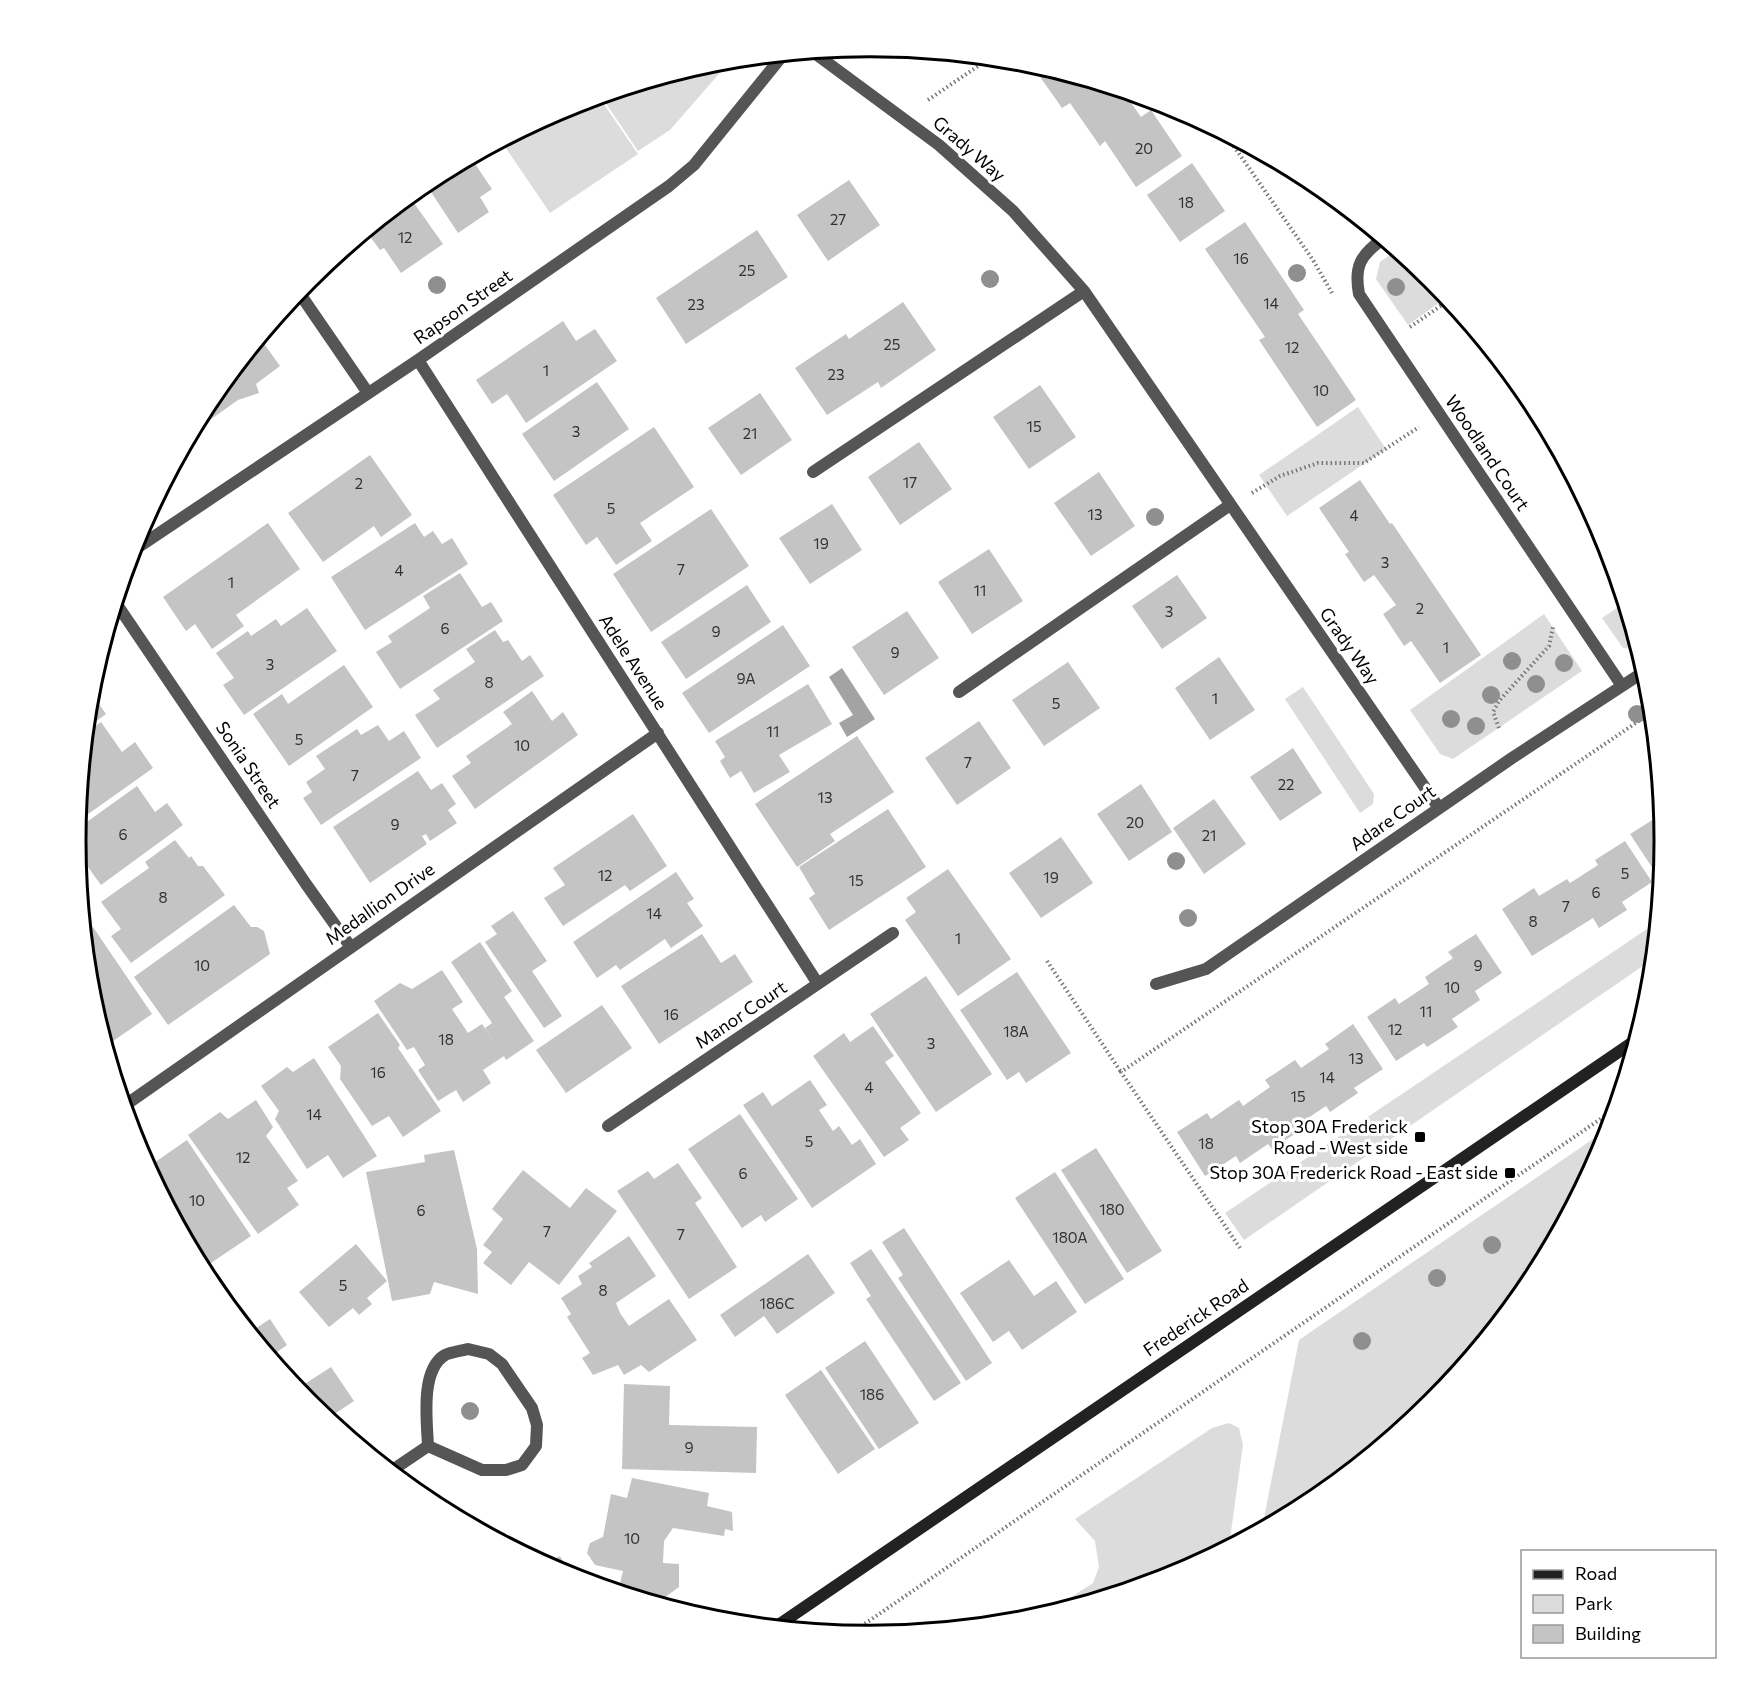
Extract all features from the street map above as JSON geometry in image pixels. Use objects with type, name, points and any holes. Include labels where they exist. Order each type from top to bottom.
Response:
[{"type":"main road","name":"Frederick Road","points":[[786,1620],[1626,1047]]},
{"type":"street","name":"Grady Way","points":[[822,59],[939,145],[1013,211],[1084,291],[1439,808]]},
{"type":"street","name":"Rapson Street","points":[[146,542],[418,360],[669,186],[694,165],[776,63]]},
{"type":"street","name":"Woodland Court","points":[[1376,243],[1371,247],[1357,269],[1359,294],[1622,686]]},
{"type":"street","points":[[813,472],[1084,291]]},
{"type":"street","points":[[304,300],[368,393]]},
{"type":"street","name":"Adele Avenue","points":[[418,360],[818,984]]},
{"type":"street","points":[[959,692],[1230,505]]},
{"type":"street","name":"Sonia Street","points":[[121,611],[350,946]]},
{"type":"street","name":"Adare Court","points":[[1156,984],[1206,969],[1439,808],[1636,677]]},
{"type":"street","name":"Medallion Drive","points":[[131,1101],[658,733]]},
{"type":"street","name":"Manor Court","points":[[608,1126],[893,933]]},
{"type":"street","points":[[468,1349],[489,1354],[502,1364],[532,1408],[537,1425],[536,1446],[522,1465],[506,1470],[482,1470],[428,1446],[427,1388],[432,1369],[445,1355],[468,1349]]},
{"type":"street","points":[[398,1466],[428,1446]]},
{"type":"path","points":[[928,100],[979,65]]},
{"type":"path","points":[[1235,147],[1322,273],[1336,303]]},
{"type":"path","points":[[1407,329],[1441,305]]},
{"type":"path","points":[[1413,419],[1425,437]]},
{"type":"path","points":[[1230,505],[1280,476],[1318,463],[1364,464],[1419,427]]},
{"type":"path","points":[[1499,728],[1493,712],[1499,701],[1549,646],[1553,627],[1548,621]]},
{"type":"path","points":[[1121,1072],[1644,718]]},
{"type":"path","points":[[1047,961],[1240,1248]]},
{"type":"path","points":[[863,1625],[1603,1117]]},
{"type":"green space","points":[[721,71],[670,130],[638,151],[606,103],[667,84]]},
{"type":"green space","points":[[604,104],[638,154],[550,213],[505,147],[570,117]]},
{"type":"green space","points":[[1390,255],[1439,303],[1408,325],[1376,279],[1380,262]]},
{"type":"green space","points":[[1358,407],[1386,449],[1287,516],[1259,475]]},
{"type":"green space","points":[[1618,607],[1630,649],[1623,648],[1602,618]]},
{"type":"green space","points":[[1544,614],[1582,671],[1453,759],[1440,754],[1410,710]]},
{"type":"green space","points":[[1303,687],[1374,794],[1373,804],[1360,813],[1285,699]]},
{"type":"green space","points":[[1648,928],[1643,966],[1244,1240],[1225,1213]]},
{"type":"green space","points":[[1595,1137],[1573,1188],[1522,1277],[1459,1358],[1387,1430],[1347,1463],[1306,1493],[1264,1519],[1299,1340]]},
{"type":"green space","points":[[1229,1423],[1239,1428],[1243,1445],[1230,1537],[1170,1565],[1068,1599],[1093,1583],[1099,1567],[1095,1541],[1075,1519],[1212,1428]]},
{"type":"shaded area","points":[[842,668],[875,719],[847,737],[839,723],[853,715],[829,677]]},
{"type":"building","points":[[1039,76],[1131,102],[1141,117],[1151,110],[1182,156],[1136,187],[1105,141],[1100,146],[1070,103],[1062,108]]},
{"type":"building","points":[[1192,163],[1225,211],[1180,242],[1147,195]]},
{"type":"building","points":[[475,164],[492,189],[480,197],[489,212],[458,233],[431,191]]},
{"type":"building","points":[[849,180],[880,225],[828,261],[797,215]]},
{"type":"building","points":[[414,203],[443,244],[401,273],[384,248],[380,250],[371,237]]},
{"type":"building","points":[[1245,222],[1304,310],[1298,314],[1356,400],[1317,427],[1259,340],[1265,337],[1205,249]]},
{"type":"building","points":[[757,230],[788,277],[686,344],[656,298]]},
{"type":"building","points":[[903,302],[936,350],[881,388],[878,382],[827,415],[795,368],[846,334],[849,339]]},
{"type":"building","points":[[563,321],[576,341],[595,329],[617,361],[526,423],[507,394],[492,404],[476,380]]},
{"type":"building","points":[[264,344],[280,366],[256,384],[259,393],[238,400],[208,421]]},
{"type":"building","points":[[597,382],[629,429],[554,481],[522,434]]},
{"type":"building","points":[[1040,385],[1076,437],[1029,469],[993,417]]},
{"type":"building","points":[[760,393],[792,440],[741,475],[708,428]]},
{"type":"building","points":[[654,427],[694,487],[640,523],[652,541],[616,565],[597,537],[586,545],[553,495]]},
{"type":"building","points":[[919,442],[952,489],[900,525],[868,477]]},
{"type":"building","points":[[370,455],[412,515],[381,537],[374,526],[323,562],[288,513]]},
{"type":"building","points":[[1099,472],[1135,526],[1091,556],[1054,503]]},
{"type":"building","points":[[1360,480],[1390,524],[1392,523],[1481,655],[1440,683],[1411,641],[1404,646],[1383,614],[1396,605],[1374,575],[1364,582],[1345,554],[1349,552],[1319,508]]},
{"type":"building","points":[[832,504],[862,550],[810,584],[779,538]]},
{"type":"building","points":[[711,509],[749,566],[651,632],[613,574]]},
{"type":"building","points":[[268,523],[300,569],[236,615],[244,626],[212,649],[195,624],[186,631],[163,597]]},
{"type":"building","points":[[415,523],[424,537],[433,531],[442,544],[452,538],[468,564],[365,630],[331,577]]},
{"type":"building","points":[[989,549],[1023,601],[972,634],[938,582]]},
{"type":"building","points":[[460,573],[482,607],[491,602],[503,621],[400,689],[376,652],[392,642],[388,636],[430,608],[423,596]]},
{"type":"building","points":[[1177,575],[1207,618],[1162,649],[1132,606]]},
{"type":"building","points":[[747,585],[771,622],[686,679],[661,642]]},
{"type":"building","points":[[307,608],[337,651],[244,715],[223,685],[234,678],[216,653],[248,631],[251,636],[276,619],[281,626]]},
{"type":"building","points":[[907,611],[939,658],[884,695],[852,647]]},
{"type":"building","points":[[783,625],[810,666],[709,733],[682,693]]},
{"type":"building","points":[[495,630],[503,642],[508,640],[522,661],[530,655],[544,676],[437,748],[415,715],[440,699],[433,690],[475,662],[466,649]]},
{"type":"building","points":[[1219,657],[1255,710],[1210,740],[1175,688]]},
{"type":"building","points":[[1068,662],[1100,708],[1044,746],[1012,700]]},
{"type":"building","points":[[344,665],[373,707],[289,766],[253,714],[282,694],[288,704]]},
{"type":"building","points":[[808,684],[832,724],[779,755],[790,772],[754,793],[741,771],[730,778],[720,761],[725,757],[715,741]]},
{"type":"building","points":[[532,691],[552,721],[563,712],[578,735],[475,809],[452,776],[471,763],[466,756],[512,724],[503,712]]},
{"type":"building","points":[[99,703],[106,714],[96,722]]},
{"type":"building","points":[[979,721],[1011,768],[957,805],[925,758]]},
{"type":"building","points":[[101,722],[122,752],[135,742],[153,768],[87,815],[88,790],[95,726]]},
{"type":"building","points":[[378,725],[389,741],[404,731],[421,758],[321,825],[303,798],[312,792],[306,782],[325,769],[316,756],[357,729],[361,735]]},
{"type":"building","points":[[857,736],[894,792],[830,834],[835,841],[797,867],[755,804]]},
{"type":"building","points":[[1293,748],[1322,793],[1280,821],[1250,777]]},
{"type":"building","points":[[418,771],[431,790],[442,783],[456,804],[448,810],[457,823],[430,841],[426,834],[422,836],[427,844],[370,883],[333,827]]},
{"type":"building","points":[[1141,784],[1172,832],[1129,861],[1097,814]]},
{"type":"building","points":[[137,786],[155,812],[167,803],[183,825],[101,885],[87,866],[87,822]]},
{"type":"building","points":[[1214,799],[1246,844],[1204,874],[1173,828]]},
{"type":"building","points":[[888,809],[926,867],[829,930],[809,898],[815,894],[799,867]]},
{"type":"building","points":[[633,814],[667,866],[630,891],[625,885],[563,926],[544,898],[565,885],[553,868]]},
{"type":"building","points":[[1653,820],[1653,869],[1630,834]]},
{"type":"building","points":[[1061,837],[1093,883],[1041,918],[1009,873]]},
{"type":"building","points":[[175,840],[189,858],[191,856],[198,866],[203,866],[225,895],[131,963],[111,936],[121,929],[101,902],[149,868],[145,862]]},
{"type":"building","points":[[1625,841],[1652,882],[1622,902],[1627,910],[1599,928],[1593,918],[1532,956],[1502,909],[1534,888],[1539,896],[1567,879],[1570,883],[1598,865],[1595,860]]},
{"type":"building","points":[[948,869],[1011,959],[958,996],[905,920],[916,912],[906,898]]},
{"type":"building","points":[[676,872],[694,899],[687,903],[703,926],[671,948],[665,939],[620,970],[616,965],[597,978],[573,942]]},
{"type":"building","points":[[234,905],[251,927],[264,931],[270,954],[168,1025],[134,977]]},
{"type":"building","points":[[513,911],[547,961],[532,971],[562,1016],[544,1028],[485,942],[497,934],[491,926]]},
{"type":"building","points":[[93,927],[152,1014],[112,1042],[101,994]]},
{"type":"building","points":[[702,934],[721,963],[735,954],[753,982],[659,1044],[621,986]]},
{"type":"building","points":[[1476,934],[1502,973],[1475,991],[1480,1000],[1452,1019],[1458,1027],[1427,1047],[1424,1043],[1396,1061],[1367,1017],[1395,998],[1399,1004],[1429,984],[1425,977],[1453,958],[1448,952]]},
{"type":"building","points":[[480,942],[512,991],[504,997],[534,1041],[506,1060],[504,1056],[483,1070],[491,1083],[463,1102],[456,1090],[438,1101],[418,1070],[425,1065],[414,1047],[407,1050],[374,1001],[400,983],[412,989],[442,970],[463,1002],[452,1009],[468,1033],[482,1024],[492,1039],[485,1028],[492,1023],[451,962]]},
{"type":"building","points":[[1017,972],[1071,1053],[1026,1083],[1019,1072],[1007,1080],[960,1010]]},
{"type":"building","points":[[926,976],[992,1074],[936,1112],[870,1014]]},
{"type":"building","points":[[602,1005],[632,1048],[566,1093],[536,1050]]},
{"type":"building","points":[[378,1013],[400,1045],[398,1048],[441,1111],[403,1137],[389,1116],[372,1126],[340,1079],[341,1066],[328,1047]]},
{"type":"building","points":[[1353,1024],[1383,1069],[1354,1088],[1358,1093],[1330,1112],[1326,1106],[1296,1126],[1299,1131],[1272,1149],[1268,1144],[1240,1163],[1236,1156],[1205,1176],[1177,1132],[1207,1113],[1211,1119],[1239,1100],[1243,1106],[1270,1087],[1265,1080],[1295,1060],[1301,1068],[1329,1049],[1325,1044]]},
{"type":"building","points":[[873,1026],[894,1056],[885,1062],[921,1113],[900,1128],[909,1140],[884,1157],[813,1056],[844,1033],[850,1042]]},
{"type":"building","points":[[314,1058],[377,1156],[343,1178],[328,1155],[307,1169],[275,1119],[279,1111],[261,1086],[287,1067],[293,1072]]},
{"type":"building","points":[[810,1080],[827,1105],[819,1110],[833,1131],[839,1126],[852,1145],[860,1139],[876,1164],[812,1208],[743,1105],[763,1092],[772,1106]]},
{"type":"building","points":[[256,1100],[273,1127],[266,1136],[298,1181],[287,1188],[299,1205],[258,1234],[188,1135],[220,1112],[228,1119]]},
{"type":"building","points":[[740,1114],[798,1199],[765,1222],[761,1215],[742,1228],[688,1149]]},
{"type":"building","points":[[187,1140],[251,1236],[210,1264],[191,1233],[155,1162]]},
{"type":"building","points":[[1096,1148],[1162,1251],[1127,1273],[1061,1170]]},
{"type":"building","points":[[454,1150],[477,1249],[478,1294],[434,1282],[430,1294],[392,1301],[366,1172],[425,1162],[424,1155]]},
{"type":"building","points":[[678,1163],[702,1198],[695,1203],[737,1267],[689,1299],[617,1191],[648,1171],[654,1179]]},
{"type":"building","points":[[523,1170],[570,1208],[586,1188],[617,1211],[559,1285],[529,1262],[511,1285],[483,1263],[492,1252],[483,1245],[503,1219],[492,1209]]},
{"type":"building","points":[[1055,1172],[1124,1279],[1085,1304],[1015,1198]]},
{"type":"building","points":[[904,1228],[992,1363],[966,1381],[898,1278],[903,1275],[882,1242]]},
{"type":"building","points":[[629,1236],[656,1276],[616,1303],[620,1313],[629,1326],[669,1299],[697,1340],[649,1372],[641,1365],[624,1375],[618,1365],[593,1375],[582,1358],[590,1353],[567,1317],[571,1314],[561,1298],[582,1284],[578,1276],[592,1267],[589,1263]]},
{"type":"building","points":[[356,1244],[387,1281],[367,1298],[372,1304],[359,1315],[353,1308],[329,1327],[299,1292]]},
{"type":"building","points":[[871,1249],[961,1383],[934,1401],[866,1299],[871,1296],[850,1263]]},
{"type":"building","points":[[808,1254],[835,1293],[777,1334],[764,1316],[735,1337],[720,1315]]},
{"type":"building","points":[[1009,1260],[1034,1296],[1056,1281],[1077,1312],[1022,1350],[1009,1331],[993,1342],[960,1293]]},
{"type":"building","points":[[270,1319],[287,1345],[276,1352],[256,1328]]},
{"type":"building","points":[[865,1341],[919,1423],[879,1449],[825,1368]]},
{"type":"building","points":[[331,1367],[354,1401],[335,1413],[305,1384]]},
{"type":"building","points":[[821,1370],[875,1449],[838,1474],[785,1395]]},
{"type":"building","points":[[624,1384],[670,1386],[669,1425],[757,1427],[756,1473],[622,1469]]},
{"type":"building","points":[[632,1478],[709,1493],[707,1506],[732,1512],[733,1531],[725,1529],[724,1536],[673,1528],[664,1541],[663,1563],[679,1564],[679,1587],[665,1597],[620,1584],[623,1571],[595,1565],[587,1553],[590,1543],[603,1537],[611,1494],[627,1498]]},
{"type":"place","name":"Stop 30A Frederick Road - West side","points":[[1420,1137]]},
{"type":"place","name":"Stop 30A Frederick Road - East side","points":[[1510,1173]]}]
